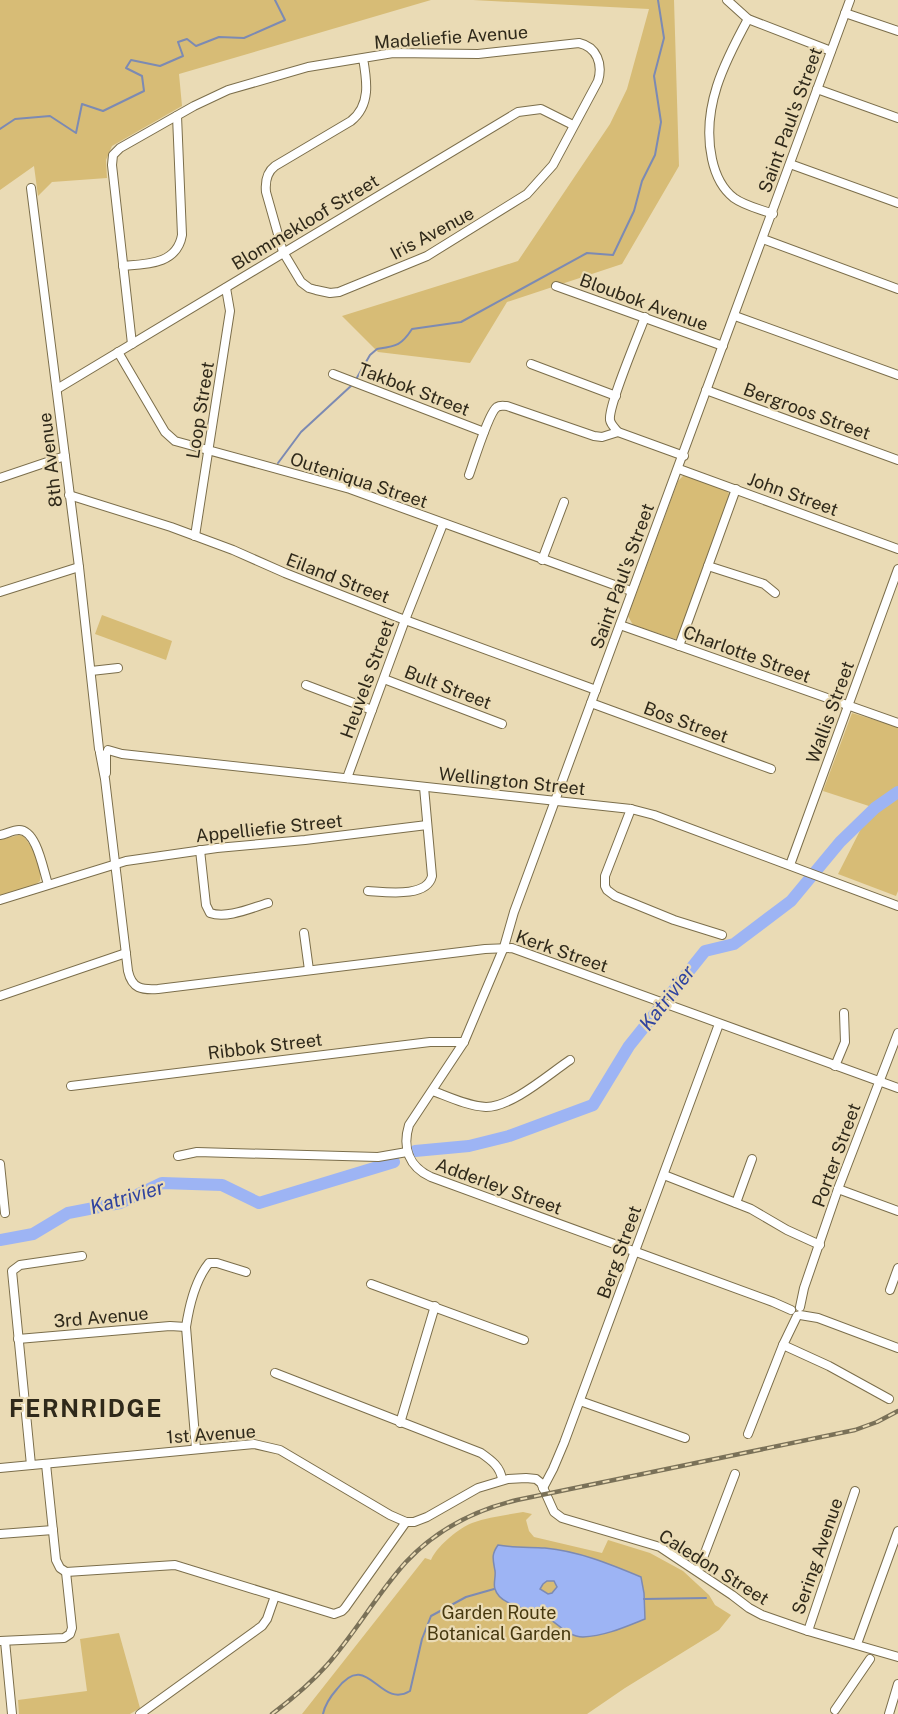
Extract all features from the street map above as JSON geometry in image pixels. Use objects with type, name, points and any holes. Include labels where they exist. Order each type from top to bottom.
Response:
[{"type":"street","points":[[727,0],[748,19],[831,51]]},
{"type":"street","name":"Saint Paul's Street","points":[[406,1152],[410,1125],[464,1042],[477,1016],[504,947],[514,912],[631,591],[684,456],[706,390],[850,0]]},
{"type":"street","points":[[845,13],[898,31]]},
{"type":"street","points":[[748,19],[727,59],[713,96],[708,122],[710,150],[715,171],[729,193],[742,202],[772,214]]},
{"type":"street","name":"Madeliefie Avenue","points":[[132,344],[112,159],[120,148],[228,90],[308,67],[406,52],[491,53],[565,43],[583,43],[595,51],[600,72],[598,81],[573,125]]},
{"type":"street","name":"Iris Avenue","points":[[363,58],[366,95],[363,106],[356,116],[275,166],[266,179],[266,192],[283,252],[303,284],[309,288],[339,292],[418,261],[527,194],[554,165],[573,125]]},
{"type":"street","points":[[817,89],[898,118]]},
{"type":"street","name":"Blommekloof Street","points":[[57,389],[518,112],[541,109],[573,125]]},
{"type":"street","points":[[123,266],[157,261],[171,255],[179,247],[182,235],[177,116]]},
{"type":"street","points":[[790,164],[898,203]]},
{"type":"street","name":"8th Avenue","points":[[31,188],[98,729],[103,750],[126,953],[132,982]]},
{"type":"street","points":[[763,239],[898,289]]},
{"type":"street","name":"Bloubok Avenue","points":[[556,286],[723,346]]},
{"type":"street","name":"Loop Street","points":[[195,536],[230,311],[226,288]]},
{"type":"street","points":[[735,316],[898,375]]},
{"type":"street","points":[[645,317],[610,419],[618,432],[684,456]]},
{"type":"street","name":"Outeniqua Street","points":[[118,352],[160,422],[171,438],[180,444],[350,489],[631,591]]},
{"type":"street","points":[[531,364],[616,396]]},
{"type":"street","name":"Takbok Street","points":[[333,374],[484,432]]},
{"type":"street","name":"Bergroos Street","points":[[706,390],[898,460]]},
{"type":"street","name":"Takbok Street","points":[[469,475],[484,432],[495,408],[500,406],[507,406],[594,436],[602,437],[618,432]]},
{"type":"street","points":[[0,477],[65,456]]},
{"type":"street","name":"John Street","points":[[679,469],[898,549]]},
{"type":"street","points":[[679,646],[736,489]]},
{"type":"street","name":"Eiland Street","points":[[69,495],[90,500],[233,550],[405,620],[596,690]]},
{"type":"street","points":[[542,560],[564,502]]},
{"type":"street","name":"Heuvels Street","points":[[347,778],[443,524]]},
{"type":"street","points":[[708,566],[764,584],[775,593]]},
{"type":"street","points":[[0,592],[79,567]]},
{"type":"street","name":"Wallis Street","points":[[791,865],[898,569]]},
{"type":"street","name":"Charlotte Street","points":[[620,625],[898,723]]},
{"type":"street","points":[[91,671],[118,669]]},
{"type":"street","name":"Bult Street","points":[[384,679],[502,724]]},
{"type":"street","points":[[306,685],[372,710]]},
{"type":"street","name":"Bos Street","points":[[591,703],[771,769]]},
{"type":"street","name":"Wellington Street","points":[[103,750],[129,755],[631,808],[898,906]]},
{"type":"street","points":[[368,891],[412,891],[429,885],[432,876],[424,787]]},
{"type":"street","points":[[631,808],[605,876],[607,890],[615,896],[654,912],[722,935]]},
{"type":"street","name":"Appelliefie Street","points":[[0,900],[115,864],[200,850],[427,825]]},
{"type":"street","points":[[0,836],[20,830],[30,835],[37,848],[48,884]]},
{"type":"street","points":[[200,850],[206,905],[210,912],[220,915],[268,903]]},
{"type":"street","points":[[304,933],[309,970]]},
{"type":"street","name":"Kerk Street","points":[[132,982],[139,988],[148,989],[504,947],[517,949],[898,1088]]},
{"type":"street","points":[[0,996],[126,953]]},
{"type":"street","points":[[835,1066],[845,1042],[844,1013]]},
{"type":"street","name":"Berg Street","points":[[543,1488],[556,1463],[580,1401],[719,1024]]},
{"type":"street","name":"Porter Street","points":[[748,1434],[789,1331],[838,1189],[898,1033]]},
{"type":"street","name":"Ribbok Street","points":[[71,1086],[430,1042],[464,1042]]},
{"type":"street","points":[[433,1091],[477,1106],[495,1106],[515,1097],[570,1060]]},
{"type":"street","points":[[178,1156],[197,1152],[378,1156],[406,1152]]},
{"type":"street","name":"Adderley Street","points":[[406,1152],[419,1170],[431,1178],[898,1348]]},
{"type":"street","points":[[736,1203],[752,1159]]},
{"type":"street","points":[[0,1164],[5,1213]]},
{"type":"street","points":[[664,1175],[736,1203],[820,1245]]},
{"type":"street","points":[[838,1189],[898,1211]]},
{"type":"street","points":[[31,1465],[11,1275],[20,1264],[82,1256]]},
{"type":"street","points":[[196,1449],[186,1327],[202,1273],[209,1263],[217,1263],[246,1272]]},
{"type":"street","points":[[890,1290],[898,1268]]},
{"type":"street","points":[[371,1284],[524,1340]]},
{"type":"street","points":[[400,1423],[435,1306]]},
{"type":"street","name":"3rd Avenue","points":[[18,1339],[147,1327],[186,1327]]},
{"type":"street","points":[[783,1345],[829,1366],[889,1399]]},
{"type":"street","points":[[275,1373],[481,1453],[496,1464],[502,1472],[502,1480]]},
{"type":"street","points":[[580,1401],[685,1438]]},
{"type":"street","name":"1st Avenue","points":[[0,1468],[254,1444],[272,1447],[406,1522]]},
{"type":"street","points":[[46,1464],[56,1560],[60,1568],[66,1572],[175,1565],[330,1614],[342,1611],[406,1522],[420,1520],[478,1488],[502,1480],[536,1479],[543,1488]]},
{"type":"street","points":[[698,1571],[735,1474]]},
{"type":"street","name":"Caledon Street","points":[[543,1488],[554,1512],[562,1518],[648,1542],[678,1557],[749,1608],[777,1621],[898,1657]]},
{"type":"street","name":"Sering Avenue","points":[[808,1631],[855,1491]]},
{"type":"street","points":[[0,1534],[53,1530]]},
{"type":"street","points":[[857,1644],[898,1531]]},
{"type":"street","points":[[12,1714],[2,1641],[64,1638],[70,1634],[72,1628],[66,1572]]},
{"type":"street","points":[[140,1714],[262,1626],[275,1596]]},
{"type":"street","points":[[834,1710],[870,1659]]},
{"type":"street","points":[[889,1714],[898,1684]]},
{"type":"green space","points":[[0,0],[431,0],[179,74],[182,106],[112,146],[106,160],[107,178],[52,182],[38,196],[34,166],[0,190]]},
{"type":"green space","points":[[473,0],[674,0],[679,166],[622,264],[507,302],[470,363],[378,352],[342,316],[518,261],[610,124],[627,89],[649,9]]},
{"type":"green space","points":[[684,475],[725,489],[730,495],[678,638],[675,639],[633,625],[628,616],[678,481]]},
{"type":"green space","points":[[102,615],[172,641],[166,660],[95,634]]},
{"type":"green space","points":[[852,713],[898,727],[898,891],[896,896],[838,874],[872,807],[823,791]]},
{"type":"green space","points":[[19,835],[27,840],[33,851],[40,869],[40,881],[32,887],[0,897],[0,840]]},
{"type":"green space","name":"Garden Route Botanical Garden","points":[[523,1512],[532,1514],[526,1520],[529,1531],[534,1537],[602,1553],[608,1540],[650,1553],[683,1571],[709,1595],[715,1605],[731,1615],[719,1630],[587,1714],[302,1714],[425,1558],[431,1560],[448,1538],[472,1523]]},
{"type":"green space","points":[[119,1633],[140,1708],[130,1714],[19,1714],[18,1700],[87,1691],[80,1639]]},
{"type":"water","points":[[498,1545],[570,1552],[641,1577],[645,1619],[615,1631],[583,1637],[567,1632],[543,1615],[509,1603],[498,1595],[494,1585],[493,1557]],"holes":[[[547,1581],[554,1581],[557,1587],[552,1593],[548,1594],[540,1589]]]},
{"type":"waterway","points":[[0,129],[15,119],[50,116],[76,133],[82,104],[103,111],[144,91],[142,76],[126,68],[131,60],[160,66],[183,56],[178,42],[187,39],[196,46],[219,37],[244,38],[285,20],[275,0]]},
{"type":"waterway","points":[[355,381],[370,355],[377,349],[398,344],[412,329],[461,322],[587,253],[613,255],[634,211],[642,181],[655,155],[661,122],[654,76],[664,38],[658,0]]},
{"type":"waterway","points":[[278,463],[301,432],[352,385]]},
{"type":"waterway","name":"Katrivier","points":[[415,1151],[469,1146],[509,1136],[593,1105],[629,1046],[705,951],[734,944],[791,901],[840,842],[875,808],[898,792]]},
{"type":"waterway","name":"Katrivier","points":[[0,1240],[33,1234],[68,1213],[120,1203],[162,1183],[222,1185],[259,1203],[394,1162]]},
{"type":"waterway","points":[[323,1714],[328,1701],[337,1689],[348,1678],[357,1675],[366,1677],[390,1693],[399,1695],[410,1691],[422,1639],[431,1616],[466,1597],[494,1589]]},
{"type":"waterway","points":[[644,1599],[706,1598]]},
{"type":"railway","points":[[272,1714],[301,1691],[327,1665],[406,1562],[430,1540],[471,1516],[517,1500],[855,1430],[898,1411]]},
{"type":"district","name":"FERNRIDGE","points":[[86,1408]]}]
